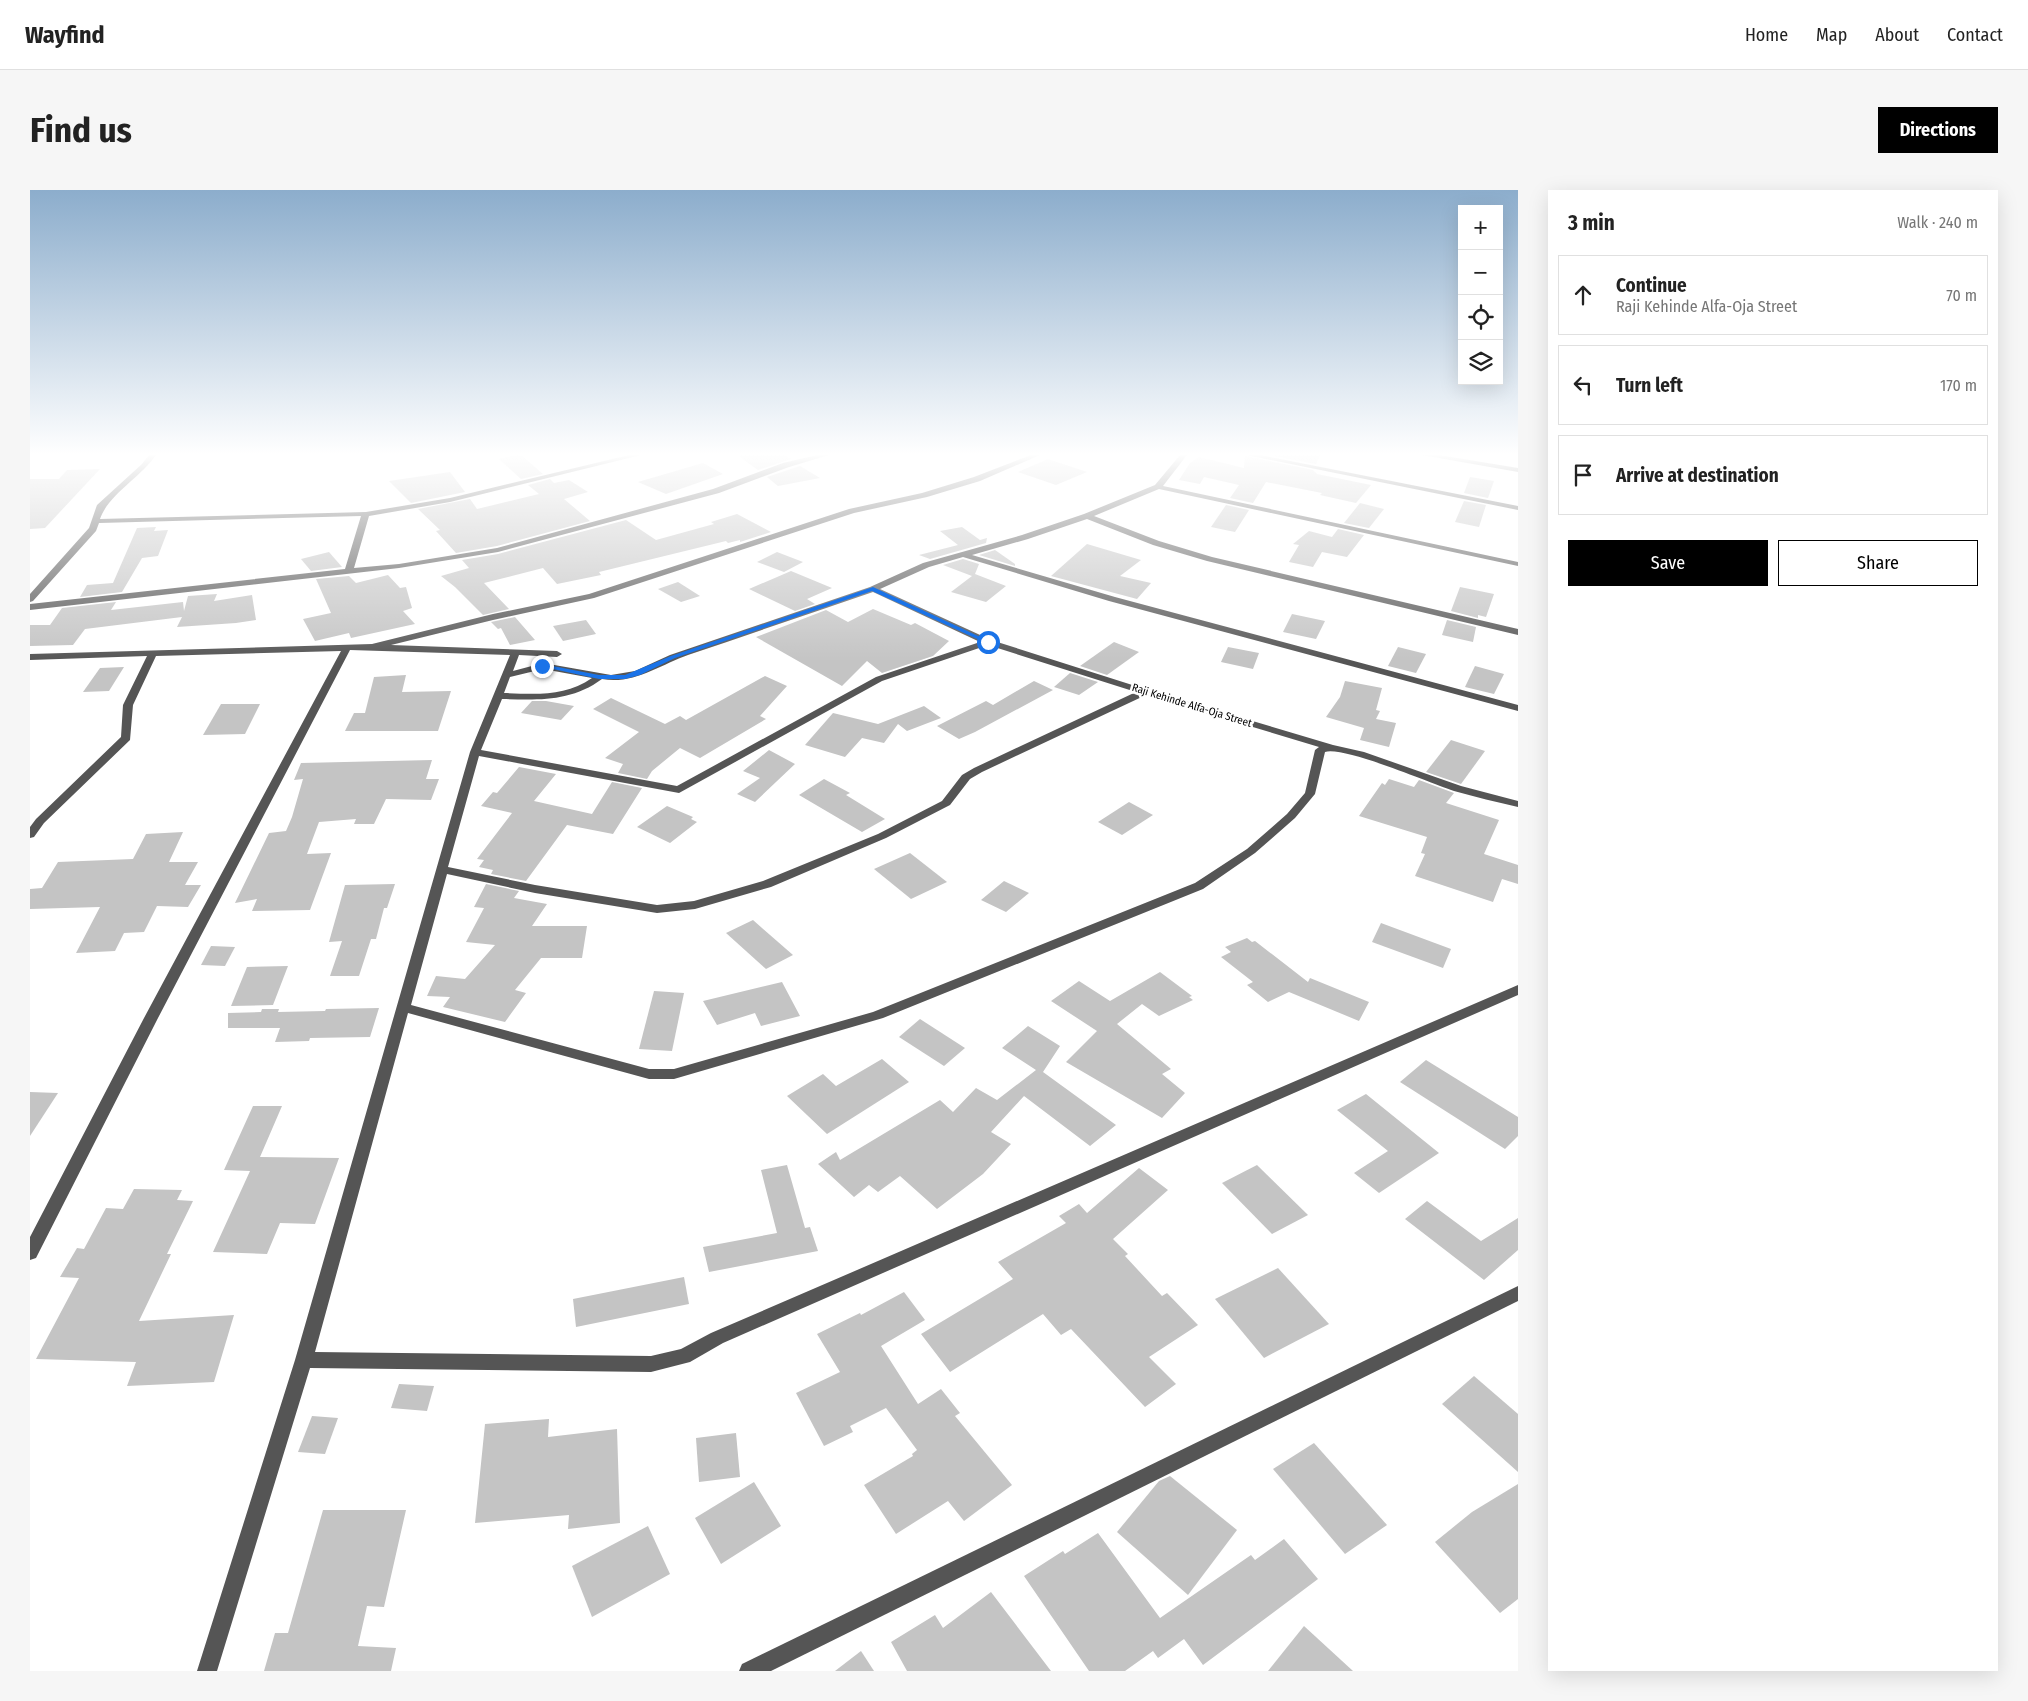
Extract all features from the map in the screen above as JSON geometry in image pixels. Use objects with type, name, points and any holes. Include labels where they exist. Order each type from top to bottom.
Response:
[{"type":"street","points":[[30,599],[94,529],[95,524]]},
{"type":"street","points":[[350,571],[363,524]]},
{"type":"street","points":[[30,607],[399,566],[498,550],[594,524]]},
{"type":"street","points":[[372,647],[493,617],[591,596],[812,524]]},
{"type":"street","points":[[508,676],[542,666],[599,677],[611,678],[637,674],[673,657],[873,589],[926,565],[1026,537],[1063,524]]},
{"type":"street","points":[[1108,524],[1156,543],[1210,559],[1518,632]]},
{"type":"street","points":[[1332,524],[1518,564]]},
{"type":"street","points":[[964,555],[1112,599],[1518,708]]},
{"type":"street","name":"Raji Kehinde Alfa-Oja Street","points":[[873,589],[988,642],[1145,692],[1330,747],[1360,754],[1457,788],[1518,804]]},
{"type":"street","points":[[475,752],[679,790],[879,679],[988,642]]},
{"type":"street","points":[[30,656],[372,647],[557,654]]},
{"type":"street","points":[[30,1253],[347,648]]},
{"type":"street","points":[[30,835],[40,821],[126,738],[128,705],[153,652]]},
{"type":"street","points":[[207,1671],[304,1360],[475,752],[508,676],[516,652]]},
{"type":"street","points":[[499,696],[551,697],[566,695],[580,691],[599,677]]},
{"type":"street","points":[[443,870],[535,889],[657,909],[695,905],[767,884],[882,836],[946,803],[966,777],[978,770],[1145,692]]},
{"type":"street","points":[[402,1007],[649,1074],[674,1074],[697,1068],[878,1015],[1199,886],[1251,851],[1291,816],[1310,794],[1320,750],[1330,747]]},
{"type":"street","points":[[304,1360],[651,1364],[684,1356],[717,1338],[1518,990]]},
{"type":"street","points":[[749,1671],[1518,1294]]},
{"type":"building","points":[[30,524],[49,524],[45,528],[30,529]]},
{"type":"building","points":[[434,524],[578,524],[497,546],[456,553],[436,531],[440,530]]},
{"type":"building","points":[[611,524],[632,524],[656,540],[714,524],[756,524],[771,532],[740,542],[740,540],[728,543],[726,541],[599,572],[601,575],[557,584],[543,568],[484,583],[509,609],[483,615],[441,576],[469,568],[462,560],[498,554]]},
{"type":"building","points":[[1213,524],[1240,524],[1235,532],[1211,527]]},
{"type":"building","points":[[1350,524],[1372,524],[1369,528]]},
{"type":"building","points":[[1465,524],[1480,524],[1479,527]]},
{"type":"building","points":[[156,527],[154,531],[168,530],[158,556],[142,558],[122,592],[80,597],[87,585],[113,583],[137,528]]},
{"type":"building","points":[[962,527],[980,540],[987,538],[986,543],[930,559],[919,555],[958,545],[940,531]]},
{"type":"building","points":[[1338,529],[1364,535],[1347,557],[1322,552],[1313,567],[1289,562],[1299,545],[1293,544],[1309,531],[1332,537]]},
{"type":"building","points":[[1087,544],[1141,560],[1120,576],[1151,583],[1137,599],[1051,576]]},
{"type":"building","points":[[995,550],[1015,564],[1015,566],[979,555]]},
{"type":"building","points":[[329,552],[342,567],[311,571],[301,559]]},
{"type":"building","points":[[777,552],[803,562],[784,572],[757,562]]},
{"type":"building","points":[[963,559],[979,564],[975,574],[1006,586],[986,602],[951,592],[972,576],[943,565]]},
{"type":"building","points":[[791,571],[832,588],[807,599],[815,604],[795,611],[749,589]]},
{"type":"building","points":[[388,575],[400,588],[406,587],[412,608],[403,611],[415,624],[351,638],[349,633],[315,641],[303,619],[331,613],[316,579],[349,576],[356,583]]},
{"type":"building","points":[[678,582],[700,596],[681,602],[658,589]]},
{"type":"building","points":[[1460,587],[1494,594],[1486,617],[1478,615],[1478,618],[1451,611]]},
{"type":"building","points":[[217,594],[214,601],[252,595],[256,620],[177,627],[182,617],[85,629],[73,645],[30,646],[30,625],[50,625],[62,608],[116,602],[111,610],[183,602],[184,611],[188,596]]},
{"type":"building","points":[[873,609],[911,625],[915,623],[949,641],[933,656],[882,673],[867,661],[842,686],[756,637],[826,610],[848,622]]},
{"type":"building","points":[[1292,614],[1325,621],[1316,639],[1283,632]]},
{"type":"building","points":[[515,617],[535,640],[510,645],[501,628],[498,629],[491,622]]},
{"type":"building","points":[[586,620],[596,634],[563,641],[553,626]]},
{"type":"building","points":[[1447,620],[1476,627],[1473,642],[1442,635]]},
{"type":"building","points":[[1114,642],[1139,652],[1107,675],[1080,666]]},
{"type":"building","points":[[1228,647],[1259,653],[1253,669],[1221,662]]},
{"type":"building","points":[[1398,647],[1426,654],[1416,673],[1388,666]]},
{"type":"building","points":[[1475,666],[1504,674],[1494,694],[1465,687]]},
{"type":"building","points":[[124,667],[109,691],[83,692],[100,668]]},
{"type":"building","points":[[1070,673],[1098,682],[1079,695],[1054,687]]},
{"type":"building","points":[[406,675],[402,692],[451,691],[438,731],[345,731],[354,713],[365,713],[374,677]]},
{"type":"building","points":[[765,676],[787,686],[760,716],[766,719],[700,758],[680,748],[652,771],[647,779],[618,773],[623,764],[605,758],[639,732],[593,709],[611,698],[665,724],[680,716],[686,720]]},
{"type":"building","points":[[1034,681],[1053,690],[975,732],[959,739],[937,726],[986,701],[993,705]]},
{"type":"building","points":[[1345,681],[1382,688],[1376,710],[1380,711],[1376,719],[1396,723],[1389,747],[1360,740],[1364,728],[1326,717],[1340,697]]},
{"type":"building","points":[[532,701],[546,701],[574,706],[561,720],[521,713]]},
{"type":"building","points":[[221,704],[260,704],[245,734],[203,735]]},
{"type":"building","points":[[924,706],[941,718],[907,731],[898,724],[884,743],[862,738],[845,757],[805,745],[833,713],[878,724]]},
{"type":"building","points":[[1451,740],[1485,751],[1461,784],[1426,772]]},
{"type":"building","points":[[769,750],[795,764],[755,802],[737,794],[760,778],[743,771]]},
{"type":"building","points":[[432,760],[426,779],[439,779],[431,800],[386,799],[374,824],[354,824],[356,819],[319,822],[307,854],[331,853],[310,910],[252,911],[257,899],[235,903],[269,833],[286,831],[303,779],[294,780],[301,763]]},
{"type":"building","points":[[519,767],[556,774],[534,801],[592,814],[612,782],[642,788],[613,834],[567,825],[526,881],[491,874],[493,870],[479,867],[484,860],[477,859],[512,813],[481,806],[493,792],[497,793]]},
{"type":"building","points":[[824,779],[850,793],[846,795],[885,819],[862,832],[799,795]]},
{"type":"building","points":[[1389,779],[1414,787],[1419,780],[1454,793],[1446,803],[1499,820],[1484,854],[1518,865],[1518,884],[1502,879],[1493,902],[1415,876],[1425,854],[1421,853],[1427,837],[1359,816],[1382,783],[1385,785]]},
{"type":"building","points":[[1129,802],[1153,815],[1122,835],[1098,822]]},
{"type":"building","points":[[667,806],[693,817],[691,819],[697,822],[670,843],[637,827]]},
{"type":"building","points":[[183,832],[169,862],[198,862],[185,885],[201,885],[188,907],[157,906],[144,932],[124,933],[115,951],[76,953],[100,907],[30,909],[30,889],[42,888],[58,862],[133,859],[146,834]]},
{"type":"building","points":[[910,853],[947,882],[911,899],[874,869]]},
{"type":"building","points":[[1004,881],[1029,893],[1006,912],[981,900]]},
{"type":"building","points":[[395,884],[387,908],[384,908],[376,939],[371,939],[359,976],[330,976],[342,941],[329,942],[345,885]]},
{"type":"building","points":[[486,884],[519,891],[514,898],[547,904],[532,926],[587,926],[582,958],[541,958],[515,990],[526,993],[505,1022],[443,1007],[450,997],[427,996],[436,976],[465,979],[495,945],[466,942],[484,908],[474,907]]},
{"type":"building","points":[[753,920],[793,955],[766,969],[726,933]]},
{"type":"building","points":[[1381,923],[1451,949],[1443,968],[1372,942]]},
{"type":"building","points":[[1247,938],[1252,942],[1255,941],[1308,982],[1310,978],[1369,1002],[1359,1021],[1289,992],[1268,1002],[1247,985],[1253,982],[1221,957],[1231,952],[1225,947]]},
{"type":"building","points":[[211,946],[235,947],[225,966],[201,965]]},
{"type":"building","points":[[288,966],[273,1005],[231,1006],[247,967]]},
{"type":"building","points":[[1160,972],[1192,996],[1189,997],[1193,1000],[1159,1016],[1142,1004],[1117,1024],[1171,1069],[1162,1074],[1185,1093],[1162,1118],[1066,1062],[1097,1031],[1051,1001],[1079,981],[1110,1001]]},
{"type":"building","points":[[782,982],[800,1016],[761,1026],[755,1013],[717,1025],[703,1001]]},
{"type":"building","points":[[654,991],[684,993],[672,1051],[639,1049]]},
{"type":"building","points":[[379,1008],[370,1037],[310,1038],[309,1041],[275,1042],[280,1028],[228,1028],[228,1013],[261,1012],[262,1009],[279,1009],[278,1012]]},
{"type":"building","points":[[920,1019],[965,1048],[944,1066],[899,1037]]},
{"type":"building","points":[[1028,1026],[1060,1046],[1043,1072],[1116,1125],[1090,1146],[1024,1096],[991,1132],[1011,1144],[983,1174],[937,1209],[900,1176],[878,1192],[869,1185],[854,1197],[818,1164],[836,1152],[840,1160],[940,1100],[953,1112],[976,1088],[997,1100],[1036,1070],[1002,1048]]},
{"type":"building","points":[[882,1059],[909,1082],[827,1134],[787,1096],[823,1074],[836,1086]]},
{"type":"building","points":[[1426,1060],[1518,1117],[1518,1136],[1505,1149],[1400,1082]]},
{"type":"building","points":[[30,1092],[58,1093],[30,1136]]},
{"type":"building","points":[[1366,1094],[1439,1153],[1379,1193],[1354,1173],[1388,1151],[1337,1110]]},
{"type":"building","points":[[253,1106],[282,1106],[260,1157],[339,1158],[315,1224],[280,1223],[267,1254],[213,1252],[250,1171],[224,1170]]},
{"type":"building","points":[[787,1165],[805,1228],[810,1227],[818,1251],[709,1272],[703,1247],[777,1233],[761,1170]]},
{"type":"building","points":[[1257,1165],[1308,1215],[1272,1234],[1222,1183]]},
{"type":"building","points":[[1139,1168],[1168,1190],[1113,1239],[1128,1254],[1125,1256],[1162,1296],[1167,1293],[1198,1325],[1149,1357],[1176,1384],[1145,1407],[1071,1329],[1061,1335],[1043,1314],[950,1372],[921,1334],[1013,1279],[998,1262],[1066,1223],[1059,1216],[1079,1204],[1087,1213]]},
{"type":"building","points":[[134,1189],[182,1190],[177,1200],[193,1201],[167,1254],[171,1254],[139,1321],[234,1315],[214,1382],[127,1386],[136,1362],[36,1359],[79,1278],[60,1277],[77,1248],[84,1249],[106,1208],[123,1209]]},
{"type":"building","points":[[1427,1201],[1481,1241],[1518,1218],[1518,1250],[1484,1280],[1405,1219]]},
{"type":"building","points":[[1278,1268],[1329,1324],[1264,1358],[1215,1299]]},
{"type":"building","points":[[684,1277],[689,1304],[576,1327],[573,1299]]},
{"type":"building","points":[[904,1292],[925,1320],[881,1346],[918,1404],[941,1389],[960,1413],[955,1416],[1012,1485],[964,1521],[948,1501],[896,1534],[864,1485],[913,1456],[912,1454],[917,1450],[886,1408],[850,1426],[853,1432],[824,1446],[796,1393],[840,1372],[817,1334],[860,1313],[861,1315]]},
{"type":"building","points":[[1474,1376],[1518,1414],[1518,1472],[1442,1404]]},
{"type":"building","points":[[399,1384],[434,1386],[427,1411],[391,1408]]},
{"type":"building","points":[[312,1416],[338,1418],[325,1454],[298,1452]]},
{"type":"building","points":[[549,1419],[548,1437],[617,1429],[620,1523],[568,1529],[569,1515],[475,1523],[485,1424]]},
{"type":"building","points":[[736,1433],[740,1477],[699,1482],[696,1438]]},
{"type":"building","points":[[1314,1443],[1387,1525],[1345,1554],[1273,1469]]},
{"type":"building","points":[[1170,1476],[1237,1530],[1188,1595],[1117,1532],[1159,1481]]},
{"type":"building","points":[[754,1482],[781,1526],[721,1564],[695,1518]]},
{"type":"building","points":[[1518,1484],[1518,1599],[1500,1613],[1435,1542],[1472,1512]]},
{"type":"building","points":[[323,1510],[406,1510],[384,1607],[367,1606],[358,1646],[396,1648],[391,1671],[264,1671],[275,1633],[288,1633]]},
{"type":"building","points":[[648,1526],[670,1574],[592,1617],[572,1566]]},
{"type":"building","points":[[1098,1533],[1160,1618],[1251,1555],[1255,1560],[1284,1539],[1318,1579],[1203,1665],[1184,1639],[1158,1658],[1153,1651],[1125,1671],[1089,1671],[1024,1576],[1063,1551],[1065,1554]]},
{"type":"building","points":[[991,1592],[1051,1671],[907,1671],[891,1642],[935,1615],[943,1628]]},
{"type":"building","points":[[1304,1626],[1353,1671],[1268,1671]]},
{"type":"building","points":[[861,1651],[874,1671],[835,1671]]},
{"type":"route","points":[[542,666],[599,677],[625,677],[637,674],[673,657],[873,589],[988,642]]}]
